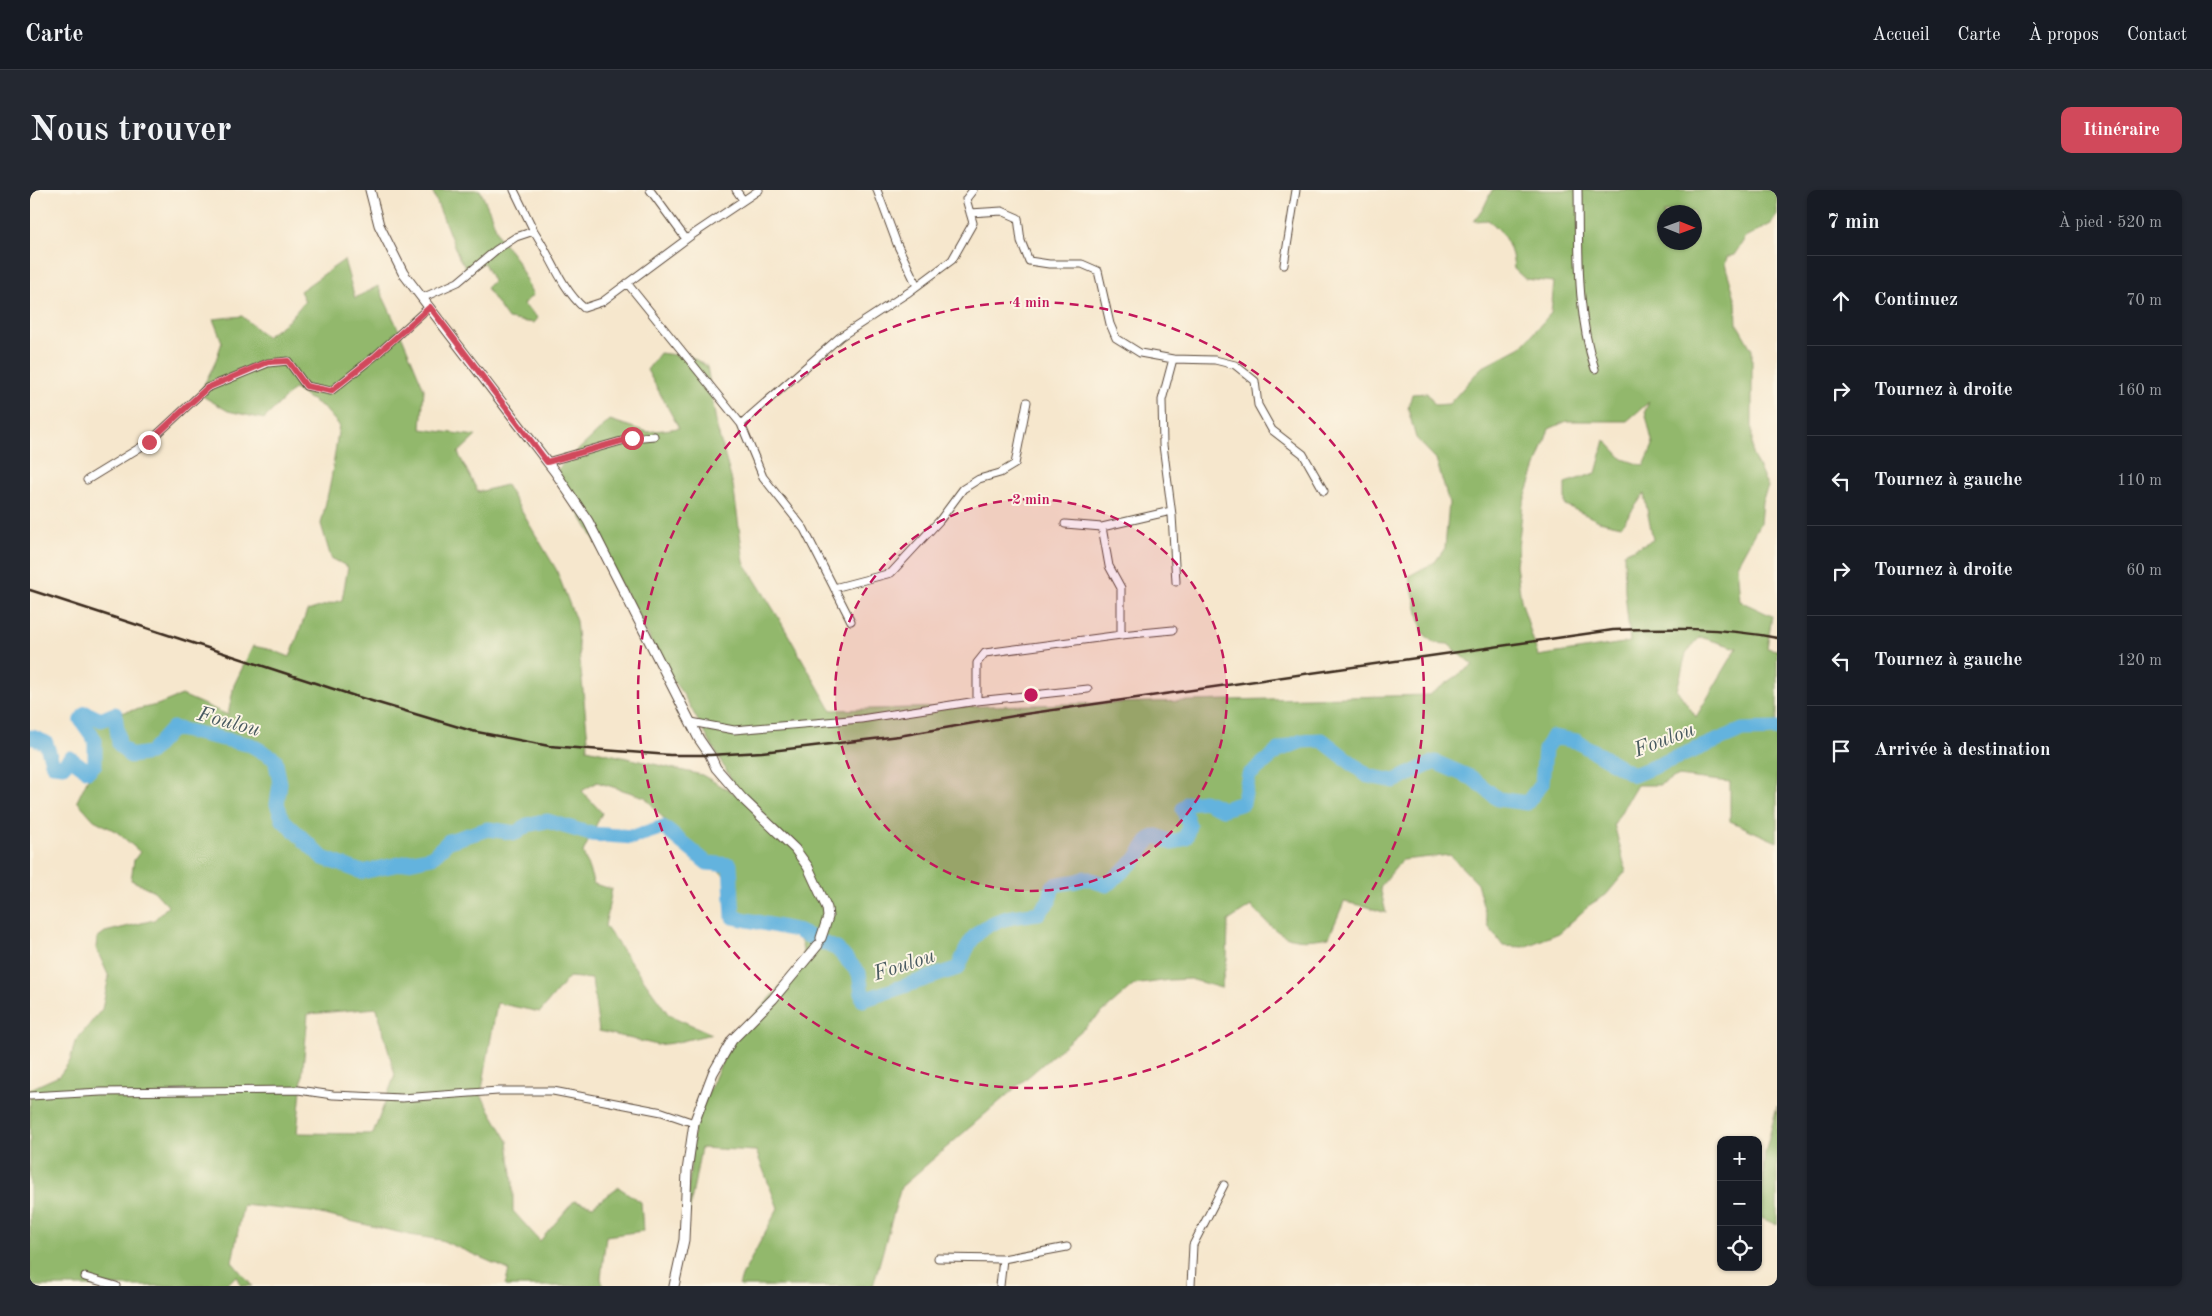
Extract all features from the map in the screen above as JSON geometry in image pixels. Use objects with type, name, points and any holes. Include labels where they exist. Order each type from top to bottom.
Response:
[{"type":"street","points":[[370,190],[379,225],[403,273],[547,462],[588,521],[716,768],[742,798],[794,849],[808,867],[827,908],[828,917],[819,941],[773,999],[732,1040],[713,1073],[694,1124],[687,1171],[684,1240],[674,1286]]},
{"type":"street","points":[[514,190],[534,231],[548,252],[571,297],[584,308],[602,302],[686,239],[759,190]]},
{"type":"street","points":[[650,190],[686,239]]},
{"type":"street","points":[[736,190],[744,200]]},
{"type":"street","points":[[877,190],[897,244],[917,286]]},
{"type":"street","points":[[741,424],[840,337],[917,286],[952,260],[973,223],[966,198],[973,190]]},
{"type":"street","points":[[1284,265],[1296,190]]},
{"type":"street","points":[[1578,190],[1581,307],[1587,335],[1587,345],[1595,369]]},
{"type":"street","points":[[970,213],[1002,211],[1018,218],[1021,241],[1029,261],[1049,264],[1082,264],[1098,271],[1110,324],[1116,338],[1140,354],[1172,359],[1222,362],[1235,366],[1255,381],[1258,405],[1272,430],[1303,454],[1324,491]]},
{"type":"street","points":[[422,298],[458,282],[496,250],[516,237],[534,231]]},
{"type":"street","points":[[627,282],[741,424],[762,477],[804,529],[851,621]]},
{"type":"street","points":[[87,480],[149,442],[207,388],[268,362],[288,361],[306,386],[331,391],[375,356],[430,307]]},
{"type":"street","points":[[1172,359],[1162,400],[1176,582]]},
{"type":"street","points":[[834,588],[891,573],[935,526],[963,489],[979,479],[1000,473],[1015,464],[1027,402]]},
{"type":"street","points":[[547,462],[632,438],[654,436]]},
{"type":"street","points":[[1065,524],[1102,526],[1171,510]]},
{"type":"street","points":[[1102,526],[1109,566],[1121,588],[1121,635]]},
{"type":"street","points":[[978,701],[978,663],[985,653],[1173,630]]},
{"type":"street","points":[[691,722],[734,730],[861,719],[978,701],[1088,689]]},
{"type":"street","points":[[30,1096],[101,1092],[298,1090],[333,1095],[402,1098],[498,1091],[553,1091],[662,1112],[694,1124]]},
{"type":"street","points":[[1191,1286],[1193,1245],[1224,1184]]},
{"type":"street","points":[[938,1258],[1003,1259],[1067,1247]]},
{"type":"street","points":[[1000,1286],[1003,1259]]},
{"type":"street","points":[[85,1277],[116,1286]]},
{"type":"green space","points":[[432,190],[480,190],[499,237],[516,259],[533,295],[523,304],[538,318],[534,323],[508,319],[486,288],[493,281],[484,263],[468,271],[459,258]]},
{"type":"green space","points":[[1492,190],[1777,190],[1777,215],[1771,224],[1746,237],[1734,255],[1727,257],[1725,264],[1736,301],[1737,324],[1752,350],[1752,454],[1768,487],[1762,501],[1760,523],[1737,565],[1740,601],[1772,616],[1767,648],[1777,650],[1777,842],[1730,821],[1730,782],[1677,776],[1659,785],[1637,785],[1614,824],[1626,871],[1606,895],[1591,904],[1559,933],[1524,947],[1503,946],[1489,927],[1477,883],[1450,855],[1402,860],[1380,887],[1386,913],[1344,902],[1329,937],[1303,940],[1284,935],[1269,924],[1251,906],[1228,921],[1227,959],[1221,988],[1190,979],[1134,985],[901,1187],[873,1286],[739,1286],[742,1276],[778,1208],[756,1151],[701,1148],[684,1240],[694,1124],[732,1040],[804,961],[802,944],[795,930],[733,917],[727,900],[724,875],[663,827],[666,821],[645,797],[597,782],[582,791],[602,813],[583,852],[594,884],[612,889],[605,926],[669,1015],[712,1034],[657,1045],[599,1031],[592,979],[569,977],[540,1012],[497,1003],[481,1095],[508,1141],[513,1182],[513,1211],[540,1241],[574,1201],[593,1206],[618,1187],[641,1202],[643,1231],[606,1236],[601,1278],[603,1286],[505,1286],[509,1270],[441,1240],[410,1235],[312,1212],[243,1205],[232,1262],[252,1286],[241,1286],[236,1276],[226,1286],[30,1286],[30,1089],[59,1076],[70,1061],[75,1042],[102,1009],[109,977],[96,948],[97,938],[105,932],[154,920],[168,906],[154,891],[131,880],[134,860],[140,852],[117,832],[94,820],[77,801],[95,764],[95,740],[81,720],[86,713],[101,720],[115,714],[157,705],[182,695],[228,715],[234,685],[253,646],[272,650],[290,657],[307,611],[342,600],[348,567],[331,558],[321,524],[331,480],[339,425],[323,407],[294,389],[264,419],[228,411],[199,394],[215,363],[222,342],[213,319],[242,316],[266,337],[288,321],[305,301],[300,291],[344,260],[355,298],[378,286],[424,389],[421,429],[476,436],[458,453],[478,492],[506,485],[556,569],[576,621],[588,740],[587,749],[702,775],[741,797],[683,694],[664,669],[639,616],[555,472],[610,420],[647,432],[679,428],[647,370],[660,353],[691,357],[707,366],[717,428],[733,485],[744,562],[777,615],[831,710],[1429,695],[1473,665],[1448,644],[1434,643],[1423,633],[1409,576],[1435,562],[1445,548],[1449,503],[1436,459],[1416,438],[1408,409],[1412,394],[1427,393],[1435,405],[1449,404],[1481,368],[1521,347],[1551,313],[1554,282],[1525,279],[1514,269],[1510,248],[1499,229],[1488,220],[1474,221],[1483,209]],"holes":[[[1649,402],[1645,411],[1653,445],[1644,466],[1623,459],[1605,440],[1596,473],[1565,483],[1565,505],[1599,521],[1621,526],[1644,494],[1653,540],[1624,553],[1625,592],[1630,642],[1538,656],[1521,600],[1516,565],[1523,504],[1549,429],[1567,421],[1627,421]],[[1700,637],[1737,648],[1696,717],[1677,690],[1686,653]],[[377,1008],[395,1075],[373,1134],[297,1133],[308,1014]]]},
{"type":"green space","points":[[1777,1106],[1777,1225],[1762,1218],[1762,1185],[1765,1153]]},
{"type":"waterway","name":"Foulou","points":[[30,738],[32,737],[46,743],[53,765],[63,766],[70,758],[88,771],[95,764],[95,740],[81,720],[86,713],[101,720],[115,714],[119,744],[130,756],[150,753],[173,728],[251,745],[275,759],[280,783],[277,804],[283,820],[323,858],[362,872],[432,857],[449,841],[488,829],[516,833],[527,825],[547,821],[591,834],[633,837],[663,827],[707,863],[730,865],[733,917],[795,930],[837,949],[859,973],[863,1000],[958,968],[974,937],[988,926],[1004,919],[1039,913],[1049,901],[1053,886],[1085,878],[1107,885],[1135,860],[1150,839],[1157,836],[1172,843],[1186,837],[1189,825],[1183,809],[1188,803],[1204,801],[1223,809],[1243,803],[1249,775],[1279,750],[1302,741],[1322,740],[1368,776],[1394,781],[1435,762],[1472,778],[1498,799],[1527,803],[1542,783],[1545,750],[1552,737],[1576,741],[1634,775],[1743,730],[1777,729]]},
{"type":"railway","points":[[30,590],[355,696],[472,731],[549,746],[670,755],[762,752],[899,736],[1025,714],[1613,630],[1715,630],[1777,638]]},
{"type":"route","points":[[149,442],[207,388],[268,362],[288,361],[306,386],[331,391],[375,356],[430,307],[547,462],[632,438]]}]
